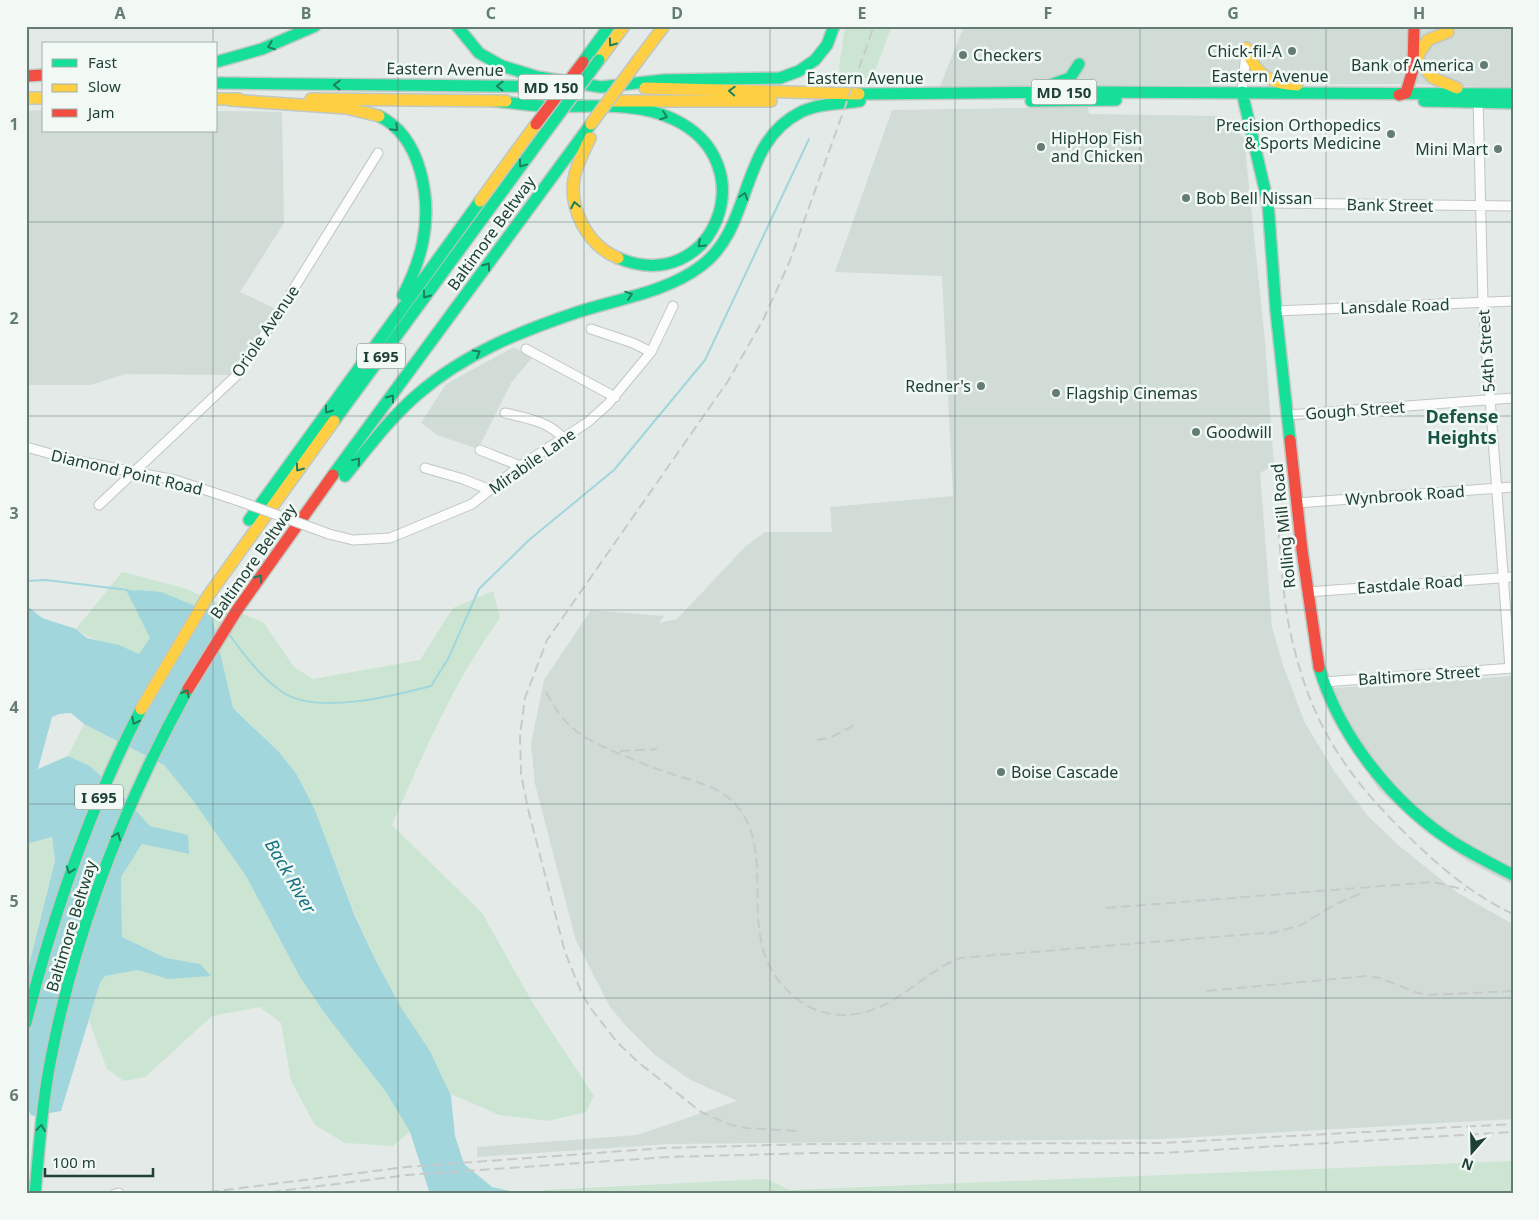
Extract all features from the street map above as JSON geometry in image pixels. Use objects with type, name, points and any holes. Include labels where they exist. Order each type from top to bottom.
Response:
[{"type":"main road","points":[[218,61],[262,49],[315,26]]},
{"type":"main road","points":[[457,26],[478,52],[502,66],[538,77],[601,87],[664,80],[780,78],[794,75],[816,60],[830,41],[834,26]]},
{"type":"main road","points":[[583,62],[599,26]]},
{"type":"main road","points":[[210,586],[273,484],[609,26]]},
{"type":"main road","name":"Baltimore Beltway","points":[[26,1023],[48,940],[79,846],[110,772],[146,698],[210,586],[253,532],[624,26]]},
{"type":"main road","points":[[1380,101],[1406,93],[1413,78],[1416,58],[1414,26]]},
{"type":"main road","name":"Baltimore Beltway","points":[[35,1194],[44,1104],[53,1052],[78,950],[105,868],[135,794],[160,742],[196,676],[239,607],[279,550],[595,124],[661,29]]},
{"type":"main road","points":[[1416,58],[1425,41],[1431,37],[1448,32]]},
{"type":"main road","points":[[1246,48],[1253,68],[1264,77],[1277,83],[1323,86],[1369,93]]},
{"type":"main road","points":[[1416,58],[1422,68],[1437,83],[1469,89],[1478,98]]},
{"type":"main road","points":[[1019,93],[1063,82],[1076,73],[1079,64]]},
{"type":"main road","points":[[26,76],[42,75]]},
{"type":"main road","points":[[26,81],[42,81]]},
{"type":"main road","name":"Eastern Avenue","points":[[218,83],[685,88],[792,94],[1019,93],[1243,96],[1380,101],[1478,98],[1513,94]]},
{"type":"main road","points":[[218,89],[241,84]]},
{"type":"main road","name":"Eastern Avenue","points":[[218,100],[358,98],[496,101],[860,101],[1406,93],[1478,98],[1513,103]]},
{"type":"main road","name":"Rolling Mill Road","points":[[1243,96],[1268,203],[1276,311],[1307,592],[1316,658],[1324,682],[1334,707],[1360,750],[1395,793],[1426,822],[1456,844],[1513,875]]},
{"type":"main road","points":[[230,100],[353,108],[367,111],[380,116],[394,125],[414,153],[420,170],[426,205],[422,248],[408,286],[348,382]]},
{"type":"main road","points":[[496,101],[539,106],[640,109],[671,118],[692,129],[711,148],[717,160],[724,188],[723,201],[715,226],[702,244],[678,260],[662,265],[636,266],[611,257],[589,238],[576,211],[573,186],[579,159],[595,124]]},
{"type":"main road","points":[[279,550],[396,416],[434,381],[484,348],[512,336],[670,282],[702,267],[727,239],[735,223],[759,152],[775,128],[802,111],[860,101]]},
{"type":"street","points":[[1243,96],[1246,48]]},
{"type":"street","name":"54th Street","points":[[1478,98],[1482,303],[1497,488],[1508,577],[1511,668]]},
{"type":"street","name":"Oriole Avenue","points":[[99,505],[210,402],[244,365],[378,153]]},
{"type":"street","name":"Bank Street","points":[[1268,203],[1513,206]]},
{"type":"street","name":"Lansdale Road","points":[[1276,311],[1513,302]]},
{"type":"street","name":"Mirabile Lane","points":[[340,537],[354,540],[378,540],[400,535],[472,504],[520,466],[588,422],[615,397],[651,352],[673,306]]},
{"type":"street","points":[[591,329],[632,343],[651,352]]},
{"type":"street","points":[[526,348],[615,397]]},
{"type":"street","name":"Gough Street","points":[[1288,416],[1513,398]]},
{"type":"street","points":[[505,413],[545,424],[553,428],[563,438]]},
{"type":"street","name":"Diamond Point Road","points":[[26,447],[73,460],[175,480],[340,537]]},
{"type":"street","points":[[480,450],[520,466]]},
{"type":"street","points":[[425,468],[463,479],[490,490]]},
{"type":"street","name":"Wynbrook Road","points":[[1297,503],[1513,487]]},
{"type":"street","name":"Eastdale Road","points":[[1307,592],[1508,577]]},
{"type":"street","name":"Baltimore Street","points":[[1324,682],[1511,668]]},
{"type":"shaded area","points":[[964,26],[1513,26],[1513,88],[1410,84],[1099,85],[939,89]]},
{"type":"shaded area","points":[[1088,107],[1089,114],[1222,116],[1244,138],[1265,342],[1274,465],[1260,473],[1272,627],[1283,665],[1305,723],[1334,771],[1367,815],[1398,845],[1458,893],[1513,924],[1513,1119],[1162,1139],[668,1144],[477,1157],[477,1147],[637,1135],[737,1101],[689,1079],[655,1055],[610,1007],[576,941],[535,784],[531,744],[544,680],[591,610],[664,616],[659,623],[677,619],[745,547],[765,532],[832,532],[830,507],[953,496],[942,276],[835,272],[892,110]]},
{"type":"shaded area","points":[[42,110],[42,132],[218,132],[218,111],[282,112],[284,223],[240,292],[278,310],[232,375],[125,374],[91,385],[26,385],[26,111]]},
{"type":"shaded area","points":[[514,347],[532,358],[511,383],[478,449],[437,435],[421,423],[446,384]]},
{"type":"shaded area","points":[[1513,676],[1513,885],[1469,862],[1425,832],[1379,790],[1333,721],[1319,689]]},
{"type":"green space","points":[[845,26],[892,26],[872,78],[841,79],[839,67]]},
{"type":"green space","points":[[122,572],[184,588],[264,623],[294,667],[313,679],[420,660],[453,608],[493,591],[500,618],[468,667],[440,718],[392,825],[482,913],[534,1005],[594,1096],[586,1112],[548,1121],[499,1115],[449,1093],[430,1051],[402,1009],[376,961],[353,910],[315,810],[296,773],[278,751],[237,711],[135,652],[97,640],[76,629]]},
{"type":"green space","points":[[84,724],[164,765],[190,795],[246,876],[298,973],[326,1015],[386,1092],[410,1132],[393,1146],[345,1143],[315,1125],[291,1081],[281,1023],[260,1007],[212,1016],[145,1077],[124,1081],[107,1069],[89,1021],[100,983],[105,976],[138,970],[168,979],[200,964],[166,958],[122,937],[121,877],[142,844],[188,854],[188,836],[150,826],[123,796],[90,766],[68,756]]},
{"type":"green space","points":[[52,837],[55,861],[26,977],[26,844]]},
{"type":"green space","points":[[1513,1161],[1513,1194],[550,1194],[544,1190],[766,1179],[790,1190]]},
{"type":"water","name":"Back River","points":[[126,590],[157,592],[211,614],[233,708],[278,751],[296,773],[315,810],[354,914],[376,961],[402,1009],[430,1051],[451,1096],[455,1136],[464,1164],[492,1187],[523,1194],[430,1194],[410,1132],[386,1092],[326,1015],[300,977],[246,876],[192,799],[164,765],[84,724],[71,713],[52,717],[38,769],[68,756],[90,766],[123,796],[150,826],[188,835],[189,854],[142,844],[121,877],[122,937],[166,958],[200,964],[211,976],[168,979],[138,970],[105,976],[100,983],[61,1111],[32,1116],[26,1108],[26,977],[55,861],[52,837],[26,844],[26,605],[42,618],[76,629],[87,638],[119,645],[139,654],[150,638]]},
{"type":"waterway","points":[[229,634],[266,679],[281,691],[295,698],[313,702],[354,702],[396,695],[431,686],[448,659],[479,589],[529,540],[614,470],[705,360],[809,139]]},
{"type":"waterway","points":[[26,581],[46,580],[128,590]]},
{"type":"waterway","points":[[138,591],[161,593],[195,607]]},
{"type":"waterway","points":[[207,612],[216,616],[220,622]]},
{"type":"railway","points":[[796,1131],[746,1128],[731,1125],[701,1112],[638,1062],[617,1042],[592,1010],[582,994],[565,952],[528,809],[521,774],[520,735],[525,698],[547,640],[728,381],[763,320],[789,263],[874,26]]},
{"type":"railway","points":[[1277,514],[1283,588],[1290,631],[1307,690],[1330,741],[1362,787],[1416,844],[1469,888],[1513,914]]},
{"type":"railway","points":[[546,692],[561,716],[578,733],[588,739],[650,766],[711,787],[730,799],[746,820],[754,845],[759,926],[764,953],[777,978],[800,1001],[823,1012],[849,1015],[878,1008],[960,958],[1276,932]]},
{"type":"railway","points":[[817,740],[830,738],[858,723]]},
{"type":"railway","points":[[620,751],[657,749]]},
{"type":"railway","points":[[1106,908],[1433,882],[1466,890]]},
{"type":"railway","points":[[1269,934],[1301,925],[1334,905],[1364,892]]},
{"type":"railway","points":[[1207,991],[1366,976],[1380,978],[1418,993],[1430,995],[1513,991]]},
{"type":"railway","points":[[194,1194],[406,1167],[664,1148],[812,1144],[1162,1143],[1513,1124]]},
{"type":"railway","points":[[256,1194],[407,1175],[668,1157],[812,1153],[1162,1153],[1513,1132]]},
{"type":"traffic: fast","points":[[218,61],[262,49],[315,26]]},
{"type":"traffic: fast","points":[[457,26],[479,53],[502,66],[538,77],[601,87],[664,80],[780,78],[799,71],[815,60],[827,45],[834,26]]},
{"type":"traffic: fast","points":[[583,62],[609,26]]},
{"type":"traffic: fast","points":[[551,125],[599,60]]},
{"type":"traffic: fast","points":[[1044,87],[1070,78],[1079,64]]},
{"type":"traffic: fast","points":[[218,83],[568,87]]},
{"type":"traffic: fast","points":[[859,94],[1074,92],[1513,94]]},
{"type":"traffic: fast","points":[[1242,92],[1268,203],[1276,311],[1290,440]]},
{"type":"traffic: fast","points":[[1031,101],[1116,100]]},
{"type":"traffic: fast","points":[[496,101],[541,106],[608,106],[642,109],[673,119],[702,139],[718,164],[722,192],[717,220],[702,243],[680,259],[652,265],[618,258]]},
{"type":"traffic: fast","points":[[345,476],[380,433],[408,403],[436,380],[474,355],[514,336],[557,319],[658,289],[688,275],[701,266],[718,249],[730,230],[756,164],[766,144],[781,126],[808,109],[823,105],[860,101]]},
{"type":"traffic: fast","points":[[1424,101],[1513,103]]},
{"type":"traffic: fast","points":[[379,116],[394,126],[405,138],[414,154],[424,189],[426,207],[423,241],[415,269],[403,295]]},
{"type":"traffic: fast","points":[[333,475],[591,124]]},
{"type":"traffic: fast","points":[[334,421],[551,125]]},
{"type":"traffic: fast","points":[[249,520],[480,201]]},
{"type":"traffic: fast","points":[[1319,667],[1328,693],[1355,744],[1391,790],[1433,828],[1456,844],[1513,875]]},
{"type":"traffic: fast","points":[[35,1194],[41,1126],[51,1058],[61,1010],[88,915],[123,822],[143,777],[188,689]]},
{"type":"traffic: fast","points":[[26,1023],[48,942],[74,863],[105,785],[141,709]]},
{"type":"traffic: slow","points":[[599,60],[624,26]]},
{"type":"traffic: slow","points":[[639,59],[664,26]]},
{"type":"traffic: slow","points":[[1448,32],[1428,40],[1416,58],[1433,78],[1457,88]]},
{"type":"traffic: slow","points":[[1246,48],[1254,65],[1265,76],[1271,80],[1297,85]]},
{"type":"traffic: slow","points":[[591,124],[639,59]]},
{"type":"traffic: slow","points":[[645,88],[859,94]]},
{"type":"traffic: slow","points":[[26,98],[42,98]]},
{"type":"traffic: slow","points":[[218,99],[239,99]]},
{"type":"traffic: slow","points":[[311,99],[506,101]]},
{"type":"traffic: slow","points":[[230,100],[346,108],[379,116]]},
{"type":"traffic: slow","points":[[614,101],[771,101]]},
{"type":"traffic: slow","points":[[480,201],[536,124]]},
{"type":"traffic: slow","points":[[590,138],[575,174],[573,187],[577,212],[582,224],[597,244],[618,258]]},
{"type":"traffic: slow","points":[[141,709],[208,596],[334,421]]},
{"type":"traffic: jam","points":[[1399,95],[1406,93],[1413,69],[1414,27]]},
{"type":"traffic: jam","points":[[536,124],[583,62]]},
{"type":"traffic: jam","points":[[26,76],[42,75]]},
{"type":"traffic: jam","points":[[1290,440],[1302,550],[1319,667]]},
{"type":"traffic: jam","points":[[188,689],[237,610],[333,475]]},
{"type":"place","name":"Chick-fil-A","points":[[1292,51]]},
{"type":"place","name":"Checkers","points":[[963,55]]},
{"type":"place","name":"Bank of America","points":[[1484,65]]},
{"type":"place","name":"Precision Orthopedics & Sports Medicine","points":[[1391,134]]},
{"type":"place","name":"HipHop Fish and Chicken","points":[[1041,147]]},
{"type":"place","name":"Mini Mart","points":[[1498,149]]},
{"type":"place","name":"Bob Bell Nissan","points":[[1186,198]]},
{"type":"place","name":"Redner's","points":[[981,386]]},
{"type":"place","name":"Flagship Cinemas","points":[[1056,393]]},
{"type":"place","name":"Goodwill","points":[[1196,432]]},
{"type":"place","name":"Boise Cascade","points":[[1001,772]]},
{"type":"district","name":"Defense Heights","points":[[1462,426]]}]
